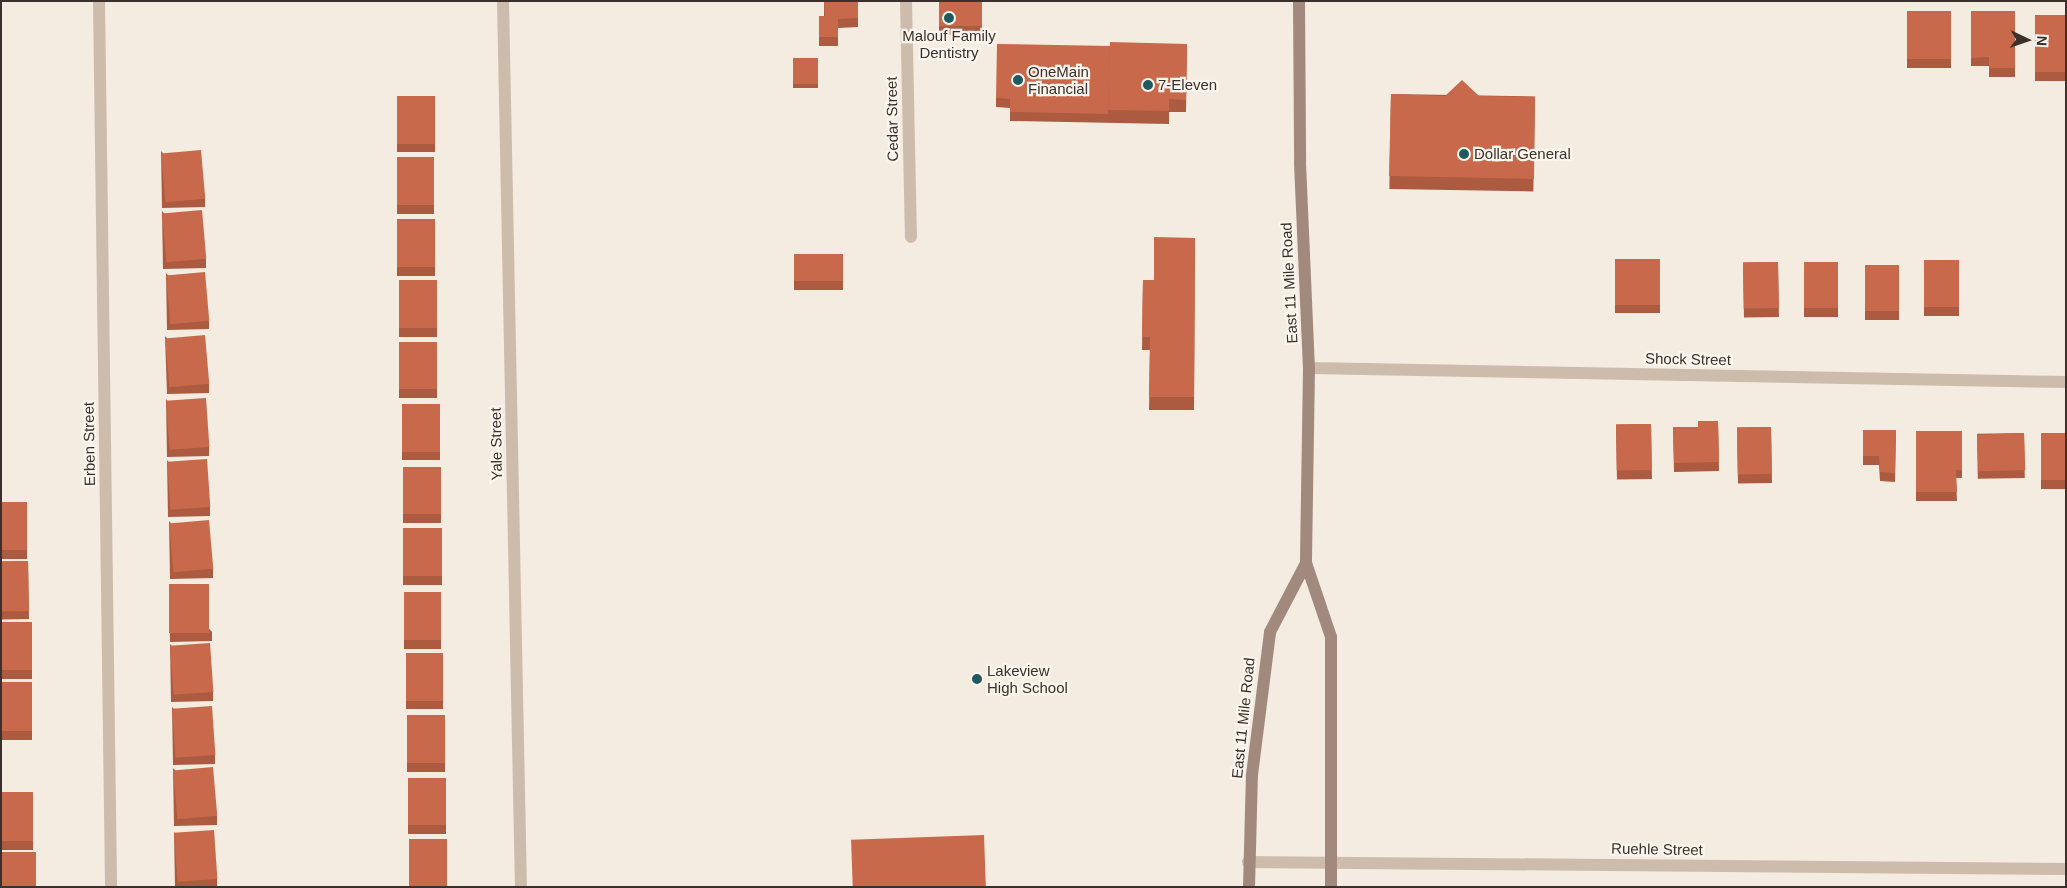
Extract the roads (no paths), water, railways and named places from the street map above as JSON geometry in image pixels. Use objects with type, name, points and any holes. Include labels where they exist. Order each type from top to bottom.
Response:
[{"type":"main road","name":"East 11 Mile Road","points":[[1299,1],[1300,163],[1309,368],[1306,563],[1331,638],[1331,887]]},
{"type":"main road","name":"East 11 Mile Road","points":[[1248,887],[1252,774],[1270,632],[1306,563]]},
{"type":"street","name":"Erben Street","points":[[99,1],[111,887]]},
{"type":"street","name":"Yale Street","points":[[503,1],[521,887]]},
{"type":"street","name":"Cedar Street","points":[[906,1],[911,236]]},
{"type":"street","name":"Shock Street","points":[[1309,368],[2066,382]]},
{"type":"street","name":"Ruehle Street","points":[[1248,862],[1330,861],[2066,869]]},
{"type":"place","name":"Malouf Family Dentistry","points":[[949,18]]},
{"type":"place","name":"OneMain Financial","points":[[1018,80]]},
{"type":"place","name":"7-Eleven","points":[[1148,85]]},
{"type":"place","name":"Dollar General","points":[[1464,154]]},
{"type":"place","name":"Lakeview High School","points":[[977,679]]}]
